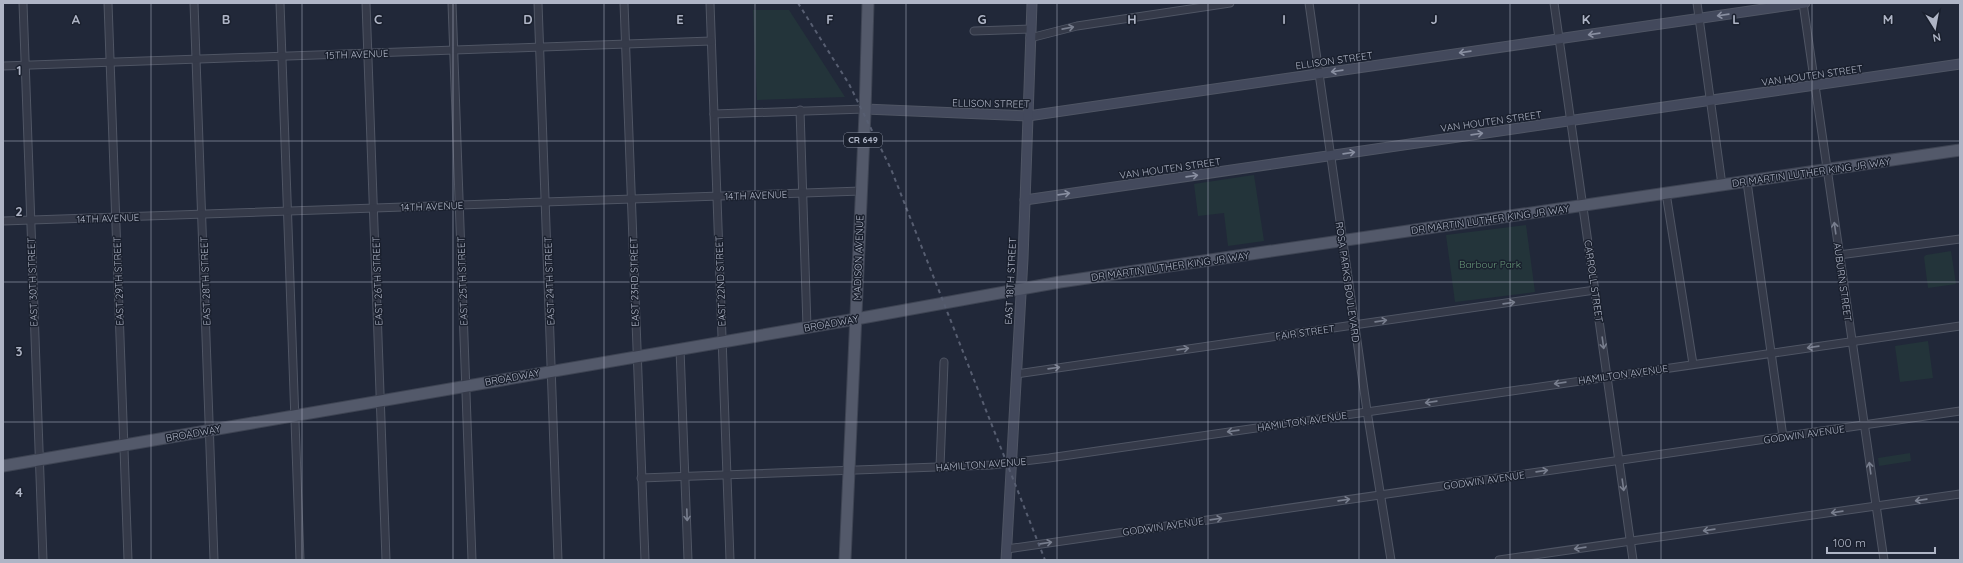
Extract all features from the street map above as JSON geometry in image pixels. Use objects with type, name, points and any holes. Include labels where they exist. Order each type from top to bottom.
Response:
[{"type":"main road","name":"MADISON AVENUE","points":[[845,560],[865,109],[868,3]]},
{"type":"main road","name":"DR MARTIN LUTHER KING JR WAY","points":[[1021,289],[1060,282],[1960,150]]},
{"type":"main road","name":"BROADWAY","points":[[3,466],[856,319],[1021,289]]},
{"type":"street","name":"EAST 30TH STREET","points":[[23,3],[43,560]]},
{"type":"street","name":"EAST 29TH STREET","points":[[108,3],[128,560]]},
{"type":"street","name":"EAST 28TH STREET","points":[[194,3],[214,560]]},
{"type":"street","points":[[280,3],[300,560]]},
{"type":"street","name":"EAST 26TH STREET","points":[[366,3],[386,560]]},
{"type":"street","name":"EAST 25TH STREET","points":[[452,3],[472,560]]},
{"type":"street","name":"EAST 24TH STREET","points":[[538,3],[558,560]]},
{"type":"street","name":"EAST 23RD STREET","points":[[624,3],[632,199],[636,356],[645,560]]},
{"type":"street","name":"EAST 22ND STREET","points":[[710,3],[730,560]]},
{"type":"street","name":"EAST 18TH STREET","points":[[1006,560],[1021,289],[1032,3]]},
{"type":"street","points":[[974,31],[1031,34],[1230,3]]},
{"type":"street","name":"ROSA PARKS BOULEVARD","points":[[1309,3],[1354,324],[1391,560]]},
{"type":"street","name":"CARROLL STREET","points":[[1554,3],[1633,560]]},
{"type":"street","points":[[1697,3],[1722,185]]},
{"type":"street","name":"ELLISON STREET","points":[[865,109],[1028,116],[1803,3]]},
{"type":"street","name":"AUBURN STREET","points":[[1803,3],[1884,560]]},
{"type":"street","name":"15TH AVENUE","points":[[3,66],[711,41]]},
{"type":"street","name":"VAN HOUTEN STREET","points":[[1025,200],[1960,64]]},
{"type":"street","points":[[714,114],[865,109]]},
{"type":"street","points":[[800,110],[807,327]]},
{"type":"street","points":[[1747,182],[1783,437]]},
{"type":"street","name":"14TH AVENUE","points":[[3,222],[861,191]]},
{"type":"street","points":[[1666,193],[1693,364]]},
{"type":"street","points":[[1839,256],[1960,239]]},
{"type":"street","name":"FAIR STREET","points":[[1016,374],[1595,290]]},
{"type":"street","name":"HAMILTON AVENUE","points":[[641,478],[940,467],[1011,462],[1960,326]]},
{"type":"street","points":[[680,349],[688,560]]},
{"type":"street","points":[[940,467],[944,362]]},
{"type":"street","name":"GODWIN AVENUE","points":[[1007,549],[1960,411]]},
{"type":"street","points":[[1499,560],[1960,494]]},
{"type":"green space","points":[[753,10],[789,10],[845,97],[757,100]]},
{"type":"green space","points":[[1254,175],[1264,241],[1228,246],[1224,213],[1198,216],[1194,184]]},
{"type":"green space","name":"Barbour Park","points":[[1526,225],[1535,292],[1455,302],[1446,235]]},
{"type":"green space","points":[[1951,251],[1956,284],[1928,288],[1924,257],[1926,255]]},
{"type":"green space","points":[[1928,341],[1933,378],[1900,382],[1895,346]]},
{"type":"green space","points":[[1910,453],[1911,461],[1879,466],[1878,458]]},
{"type":"railway","points":[[798,3],[849,84],[891,169],[1045,560]]}]
